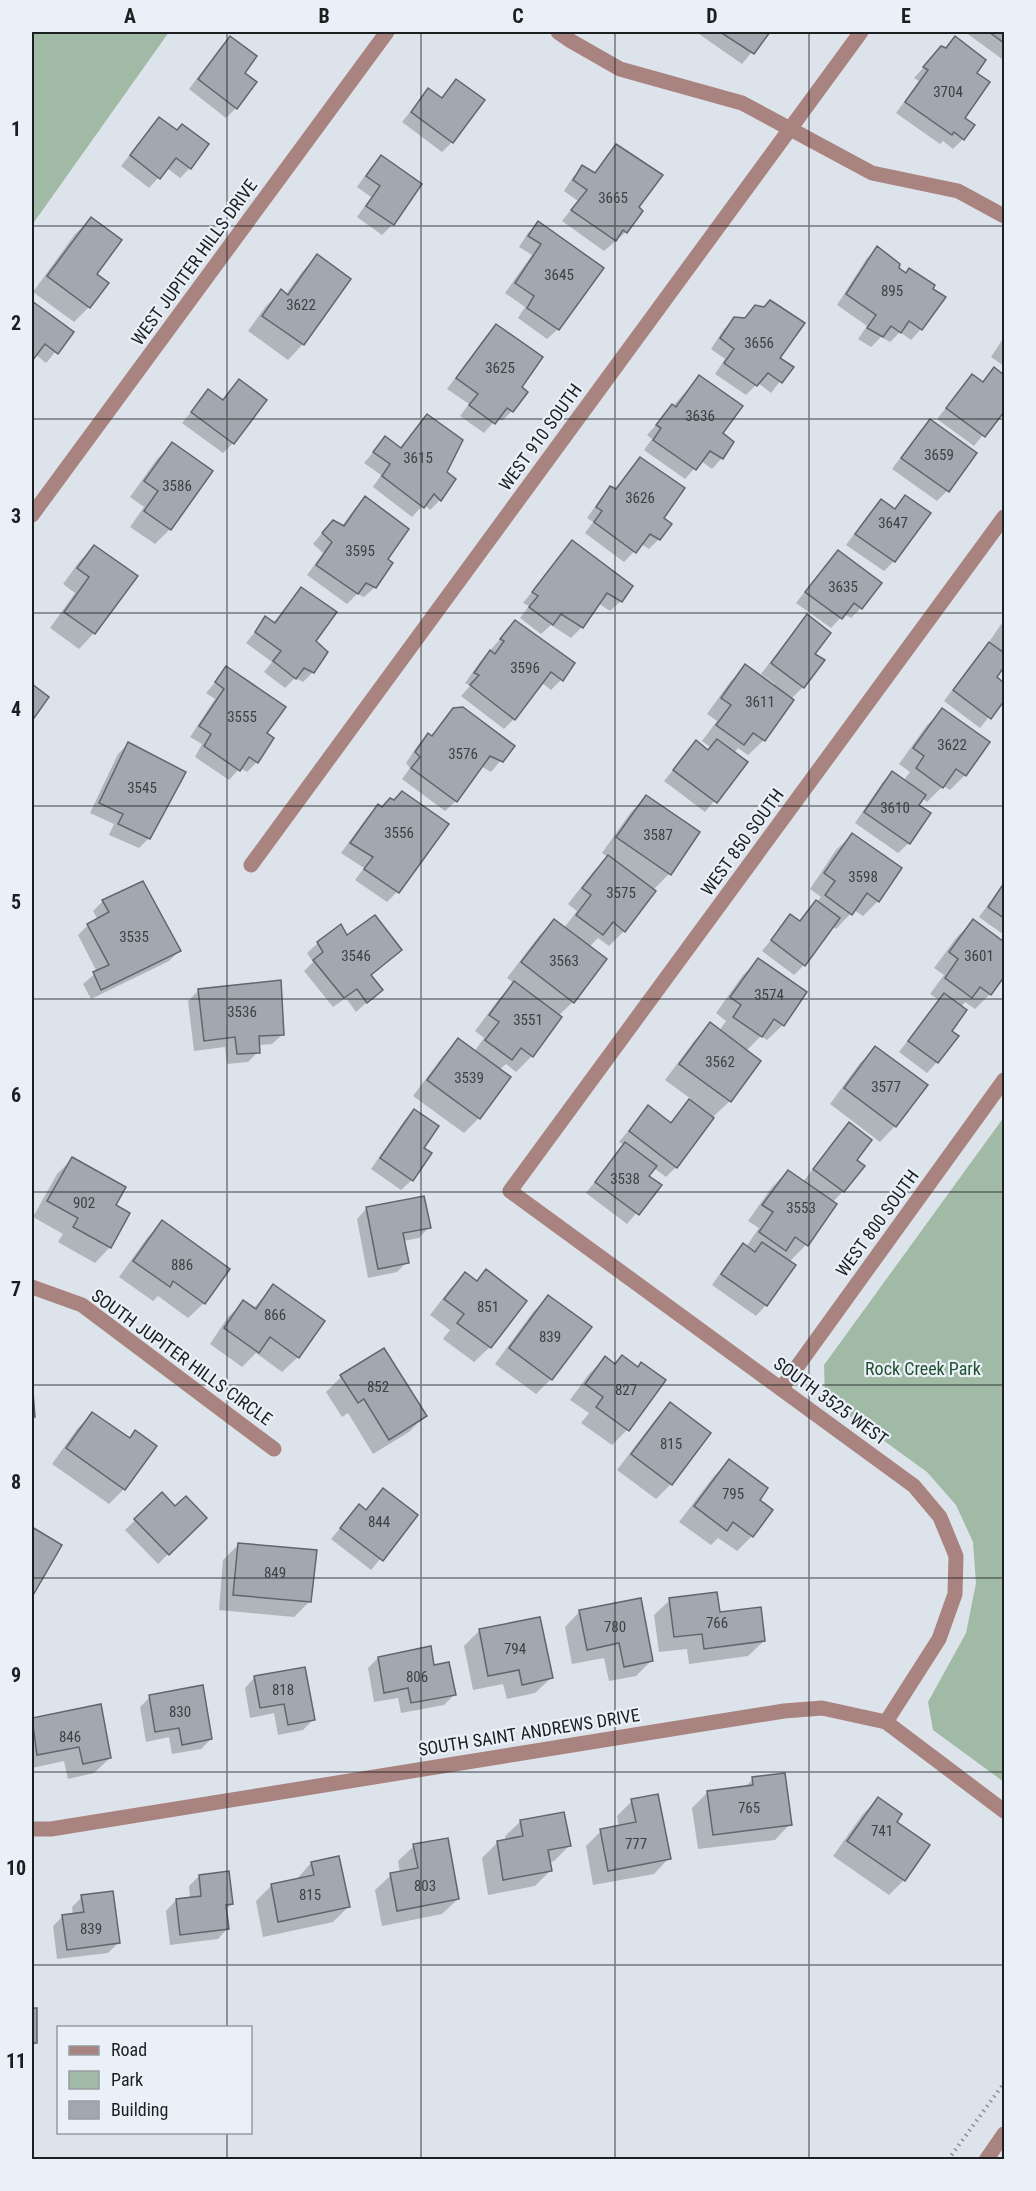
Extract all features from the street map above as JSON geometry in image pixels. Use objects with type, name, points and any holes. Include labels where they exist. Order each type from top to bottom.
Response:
[{"type":"street","name":"WEST JUPITER HILLS DRIVE","points":[[32,515],[387,32]]},
{"type":"street","points":[[558,32],[571,42],[620,69],[742,103],[872,173],[958,191],[1005,216]]},
{"type":"street","name":"WEST 910 SOUTH","points":[[251,865],[861,32]]},
{"type":"street","name":"WEST 850 SOUTH","points":[[510,1191],[1005,517]]},
{"type":"street","name":"WEST 800 SOUTH","points":[[781,1389],[1005,1080]]},
{"type":"street","name":"SOUTH 3525 WEST","points":[[510,1191],[914,1486],[940,1517],[956,1556],[955,1594],[939,1639],[886,1722]]},
{"type":"street","name":"SOUTH JUPITER HILLS CIRCLE","points":[[32,1287],[82,1305],[274,1449]]},
{"type":"street","name":"SOUTH SAINT ANDREWS DRIVE","points":[[32,1829],[51,1829],[784,1711],[822,1708],[886,1722],[1005,1811]]},
{"type":"street","points":[[986,2160],[1005,2134]]},
{"type":"path","points":[[948,2160],[1005,2084]]},
{"type":"green space","points":[[32,32],[169,32],[32,225]]},
{"type":"green space","name":"Rock Creek Park","points":[[1004,1117],[1004,1782],[933,1730],[928,1702],[966,1633],[976,1583],[973,1542],[956,1505],[927,1472],[825,1398],[824,1365]]},
{"type":"building","points":[[720,32],[770,32],[754,54]]},
{"type":"building","points":[[989,32],[1004,32],[1004,43]]},
{"type":"building","points":[[230,36],[257,56],[245,73],[257,82],[237,109],[198,79]]},
{"type":"building","points":[[955,36],[986,60],[977,73],[990,82],[965,118],[975,125],[964,140],[954,132],[952,135],[905,102],[928,70],[923,67],[941,46],[946,48]]},
{"type":"building","points":[[456,79],[485,100],[453,143],[411,112],[428,88],[442,98]]},
{"type":"building","points":[[159,117],[177,130],[182,124],[209,144],[191,169],[176,158],[160,179],[130,155]]},
{"type":"building","points":[[616,144],[663,175],[639,207],[643,211],[627,233],[623,230],[616,241],[571,210],[587,190],[573,180],[582,165],[595,173]]},
{"type":"building","points":[[381,155],[422,184],[394,225],[366,206],[380,186],[366,176]]},
{"type":"building","points":[[91,217],[122,240],[97,274],[109,283],[90,308],[47,276]]},
{"type":"building","points":[[538,221],[604,268],[559,330],[527,308],[534,296],[515,283],[541,244],[528,236]]},
{"type":"building","points":[[877,246],[900,264],[899,268],[906,273],[909,268],[935,285],[933,289],[946,297],[922,330],[909,321],[901,333],[891,326],[883,337],[867,328],[876,315],[846,294]]},
{"type":"building","points":[[317,254],[351,279],[304,345],[262,316],[281,289],[288,295]]},
{"type":"building","points":[[770,300],[805,323],[780,358],[794,367],[782,383],[768,373],[757,386],[724,363],[734,349],[720,338],[734,317],[745,318],[755,305],[764,307]]},
{"type":"building","points":[[32,301],[74,332],[58,354],[45,344],[32,361]]},
{"type":"building","points":[[496,324],[543,357],[522,387],[528,392],[513,412],[507,408],[495,424],[469,405],[478,394],[456,378]]},
{"type":"building","points":[[994,367],[1004,375],[1004,412],[985,437],[946,408],[972,374],[983,382]]},
{"type":"building","points":[[699,375],[743,406],[723,433],[734,442],[723,459],[710,451],[696,470],[653,440],[661,428],[656,425],[672,404],[676,407]]},
{"type":"building","points":[[239,379],[267,400],[234,444],[191,412],[208,389],[223,400]]},
{"type":"building","points":[[427,414],[463,440],[447,472],[456,479],[441,501],[434,494],[424,508],[382,476],[390,464],[373,452],[385,436],[401,448]]},
{"type":"building","points":[[930,419],[977,453],[949,492],[901,458]]},
{"type":"building","points":[[172,442],[213,471],[171,530],[144,511],[158,491],[144,481]]},
{"type":"building","points":[[640,457],[685,488],[664,518],[672,524],[660,540],[650,534],[636,553],[594,522],[602,511],[596,507],[610,486],[616,489]]},
{"type":"building","points":[[905,495],[931,513],[895,562],[855,534],[881,499],[895,509]]},
{"type":"building","points":[[365,496],[409,529],[388,559],[393,563],[376,588],[366,583],[358,594],[316,565],[332,542],[322,533],[333,520],[344,526]]},
{"type":"building","points":[[572,540],[633,586],[622,602],[607,593],[583,628],[561,614],[553,625],[529,607],[538,596],[532,592]]},
{"type":"building","points":[[94,545],[138,576],[95,634],[64,612],[89,577],[77,568]]},
{"type":"building","points":[[838,550],[882,583],[862,609],[854,603],[842,619],[805,592]]},
{"type":"building","points":[[301,587],[337,612],[316,641],[328,652],[314,673],[304,668],[296,679],[273,661],[281,651],[255,632],[265,616],[275,623]]},
{"type":"building","points":[[807,614],[831,633],[815,654],[825,660],[804,688],[771,663]]},
{"type":"building","points":[[515,620],[575,663],[563,681],[551,672],[515,720],[470,685],[479,675],[474,673],[490,650],[495,654],[504,641],[500,639]]},
{"type":"building","points":[[989,642],[1004,653],[1004,667],[997,677],[1004,683],[1004,701],[991,719],[953,690]]},
{"type":"building","points":[[745,664],[794,700],[765,741],[753,733],[744,745],[716,725],[731,705],[721,698]]},
{"type":"building","points":[[226,666],[286,707],[267,733],[274,738],[258,763],[249,757],[240,771],[204,746],[211,734],[199,726],[224,689],[215,682]]},
{"type":"building","points":[[32,684],[49,697],[32,721]]},
{"type":"building","points":[[463,707],[515,746],[503,762],[490,756],[457,802],[411,768],[420,757],[415,752],[428,733],[432,736],[453,708]]},
{"type":"building","points":[[942,708],[990,742],[966,776],[956,769],[943,788],[916,768],[924,756],[913,748]]},
{"type":"building","points":[[717,739],[748,762],[717,803],[673,770],[696,740],[708,750]]},
{"type":"building","points":[[128,742],[186,772],[150,839],[118,824],[123,814],[99,803]]},
{"type":"building","points":[[892,771],[926,795],[919,805],[931,813],[910,844],[864,812]]},
{"type":"building","points":[[402,791],[449,824],[399,893],[364,869],[373,857],[350,843],[378,804],[382,807],[390,798],[394,800]]},
{"type":"building","points":[[646,795],[700,832],[671,875],[616,837]]},
{"type":"building","points":[[852,833],[902,868],[879,902],[867,893],[852,915],[825,895],[835,881],[824,873]]},
{"type":"building","points":[[608,855],[656,891],[625,932],[613,922],[603,935],[576,915],[591,895],[582,888]]},
{"type":"building","points":[[143,881],[181,951],[101,990],[93,972],[109,965],[87,924],[109,912],[102,900]]},
{"type":"building","points":[[1004,883],[1004,918],[988,907]]},
{"type":"building","points":[[816,900],[840,918],[805,966],[771,940],[790,914],[800,921]]},
{"type":"building","points":[[375,915],[402,950],[371,975],[383,990],[367,1003],[357,989],[344,998],[313,960],[323,952],[317,942],[341,924],[347,935]]},
{"type":"building","points":[[554,919],[607,959],[574,1003],[521,962]]},
{"type":"building","points":[[973,919],[1004,942],[1004,977],[991,995],[980,987],[972,998],[945,978],[958,959],[949,952]]},
{"type":"building","points":[[758,958],[807,992],[784,1026],[774,1019],[762,1037],[733,1017],[741,1005],[730,997]]},
{"type":"building","points":[[281,980],[284,1035],[259,1036],[260,1053],[237,1054],[235,1037],[204,1041],[198,989]]},
{"type":"building","points":[[514,981],[562,1017],[533,1057],[521,1048],[512,1060],[485,1040],[499,1022],[489,1015]]},
{"type":"building","points":[[944,993],[967,1010],[952,1031],[959,1036],[938,1063],[908,1041]]},
{"type":"building","points":[[710,1022],[761,1061],[731,1102],[679,1064]]},
{"type":"building","points":[[458,1038],[511,1077],[480,1119],[427,1080]]},
{"type":"building","points":[[875,1046],[928,1085],[896,1127],[844,1088]]},
{"type":"building","points":[[689,1099],[714,1118],[677,1168],[629,1131],[648,1105],[671,1123]]},
{"type":"building","points":[[414,1109],[439,1126],[424,1148],[432,1153],[413,1181],[380,1158]]},
{"type":"building","points":[[849,1122],[872,1140],[857,1160],[865,1166],[844,1192],[813,1169]]},
{"type":"building","points":[[625,1142],[657,1166],[649,1176],[662,1185],[639,1215],[595,1182]]},
{"type":"building","points":[[72,1157],[126,1187],[116,1205],[130,1213],[111,1248],[73,1227],[78,1218],[47,1201]]},
{"type":"building","points":[[788,1170],[837,1204],[808,1246],[795,1237],[786,1251],[759,1232],[773,1212],[762,1205]]},
{"type":"building","points":[[424,1196],[431,1228],[403,1233],[409,1263],[378,1269],[366,1207]]},
{"type":"building","points":[[162,1220],[230,1269],[205,1304],[173,1281],[170,1287],[133,1261]]},
{"type":"building","points":[[762,1242],[796,1265],[767,1306],[721,1274],[743,1243],[755,1252]]},
{"type":"building","points":[[486,1269],[527,1301],[491,1348],[457,1323],[464,1314],[444,1299],[465,1272],[477,1281]]},
{"type":"building","points":[[273,1284],[325,1321],[299,1358],[270,1337],[259,1353],[224,1328],[243,1300],[256,1309]]},
{"type":"building","points":[[548,1295],[592,1327],[552,1380],[509,1348]]},
{"type":"building","points":[[384,1348],[427,1416],[389,1440],[364,1399],[358,1403],[340,1375]]},
{"type":"building","points":[[622,1355],[638,1367],[641,1362],[666,1380],[629,1431],[596,1407],[603,1397],[585,1384],[605,1356],[615,1364]]},
{"type":"building","points":[[32,1379],[35,1417],[32,1417]]},
{"type":"building","points":[[670,1402],[711,1433],[672,1485],[631,1454]]},
{"type":"building","points":[[92,1412],[130,1438],[135,1430],[157,1446],[125,1490],[66,1448]]},
{"type":"building","points":[[729,1459],[768,1488],[760,1500],[773,1510],[753,1537],[733,1522],[727,1531],[694,1506]]},
{"type":"building","points":[[383,1488],[418,1515],[383,1561],[340,1528],[359,1504],[366,1510]]},
{"type":"building","points":[[162,1492],[175,1506],[186,1496],[207,1518],[169,1555],[134,1519]]},
{"type":"building","points":[[32,1527],[62,1545],[32,1597]]},
{"type":"building","points":[[238,1543],[317,1550],[311,1602],[233,1595]]},
{"type":"building","points":[[717,1592],[720,1612],[761,1607],[765,1641],[704,1649],[702,1634],[674,1637],[669,1598]]},
{"type":"building","points":[[641,1598],[653,1661],[624,1667],[619,1643],[587,1650],[579,1610]]},
{"type":"building","points":[[540,1617],[553,1678],[522,1685],[519,1670],[488,1676],[479,1629]]},
{"type":"building","points":[[431,1646],[434,1665],[449,1662],[456,1695],[411,1703],[408,1688],[384,1693],[378,1657]]},
{"type":"building","points":[[305,1667],[315,1720],[288,1725],[284,1704],[260,1708],[254,1676]]},
{"type":"building","points":[[203,1685],[212,1739],[182,1745],[179,1728],[155,1732],[149,1695]]},
{"type":"building","points":[[101,1704],[111,1758],[83,1764],[79,1747],[37,1755],[32,1718]]},
{"type":"building","points":[[785,1773],[792,1825],[713,1835],[707,1791],[753,1785],[752,1777]]},
{"type":"building","points":[[658,1794],[671,1859],[608,1871],[600,1829],[636,1822],[631,1799]]},
{"type":"building","points":[[878,1797],[902,1814],[897,1822],[930,1845],[905,1881],[847,1841]]},
{"type":"building","points":[[564,1812],[571,1846],[548,1850],[552,1871],[503,1880],[497,1841],[523,1836],[520,1820]]},
{"type":"building","points":[[448,1838],[459,1899],[397,1911],[390,1873],[418,1868],[413,1844]]},
{"type":"building","points":[[339,1856],[350,1907],[278,1922],[271,1884],[314,1875],[311,1862]]},
{"type":"building","points":[[229,1871],[233,1904],[226,1905],[229,1929],[180,1935],[176,1899],[201,1896],[199,1875]]},
{"type":"building","points":[[113,1891],[120,1943],[67,1950],[62,1915],[84,1912],[81,1895]]},
{"type":"building","points":[[32,2008],[37,2008],[37,2043],[32,2043]]}]
